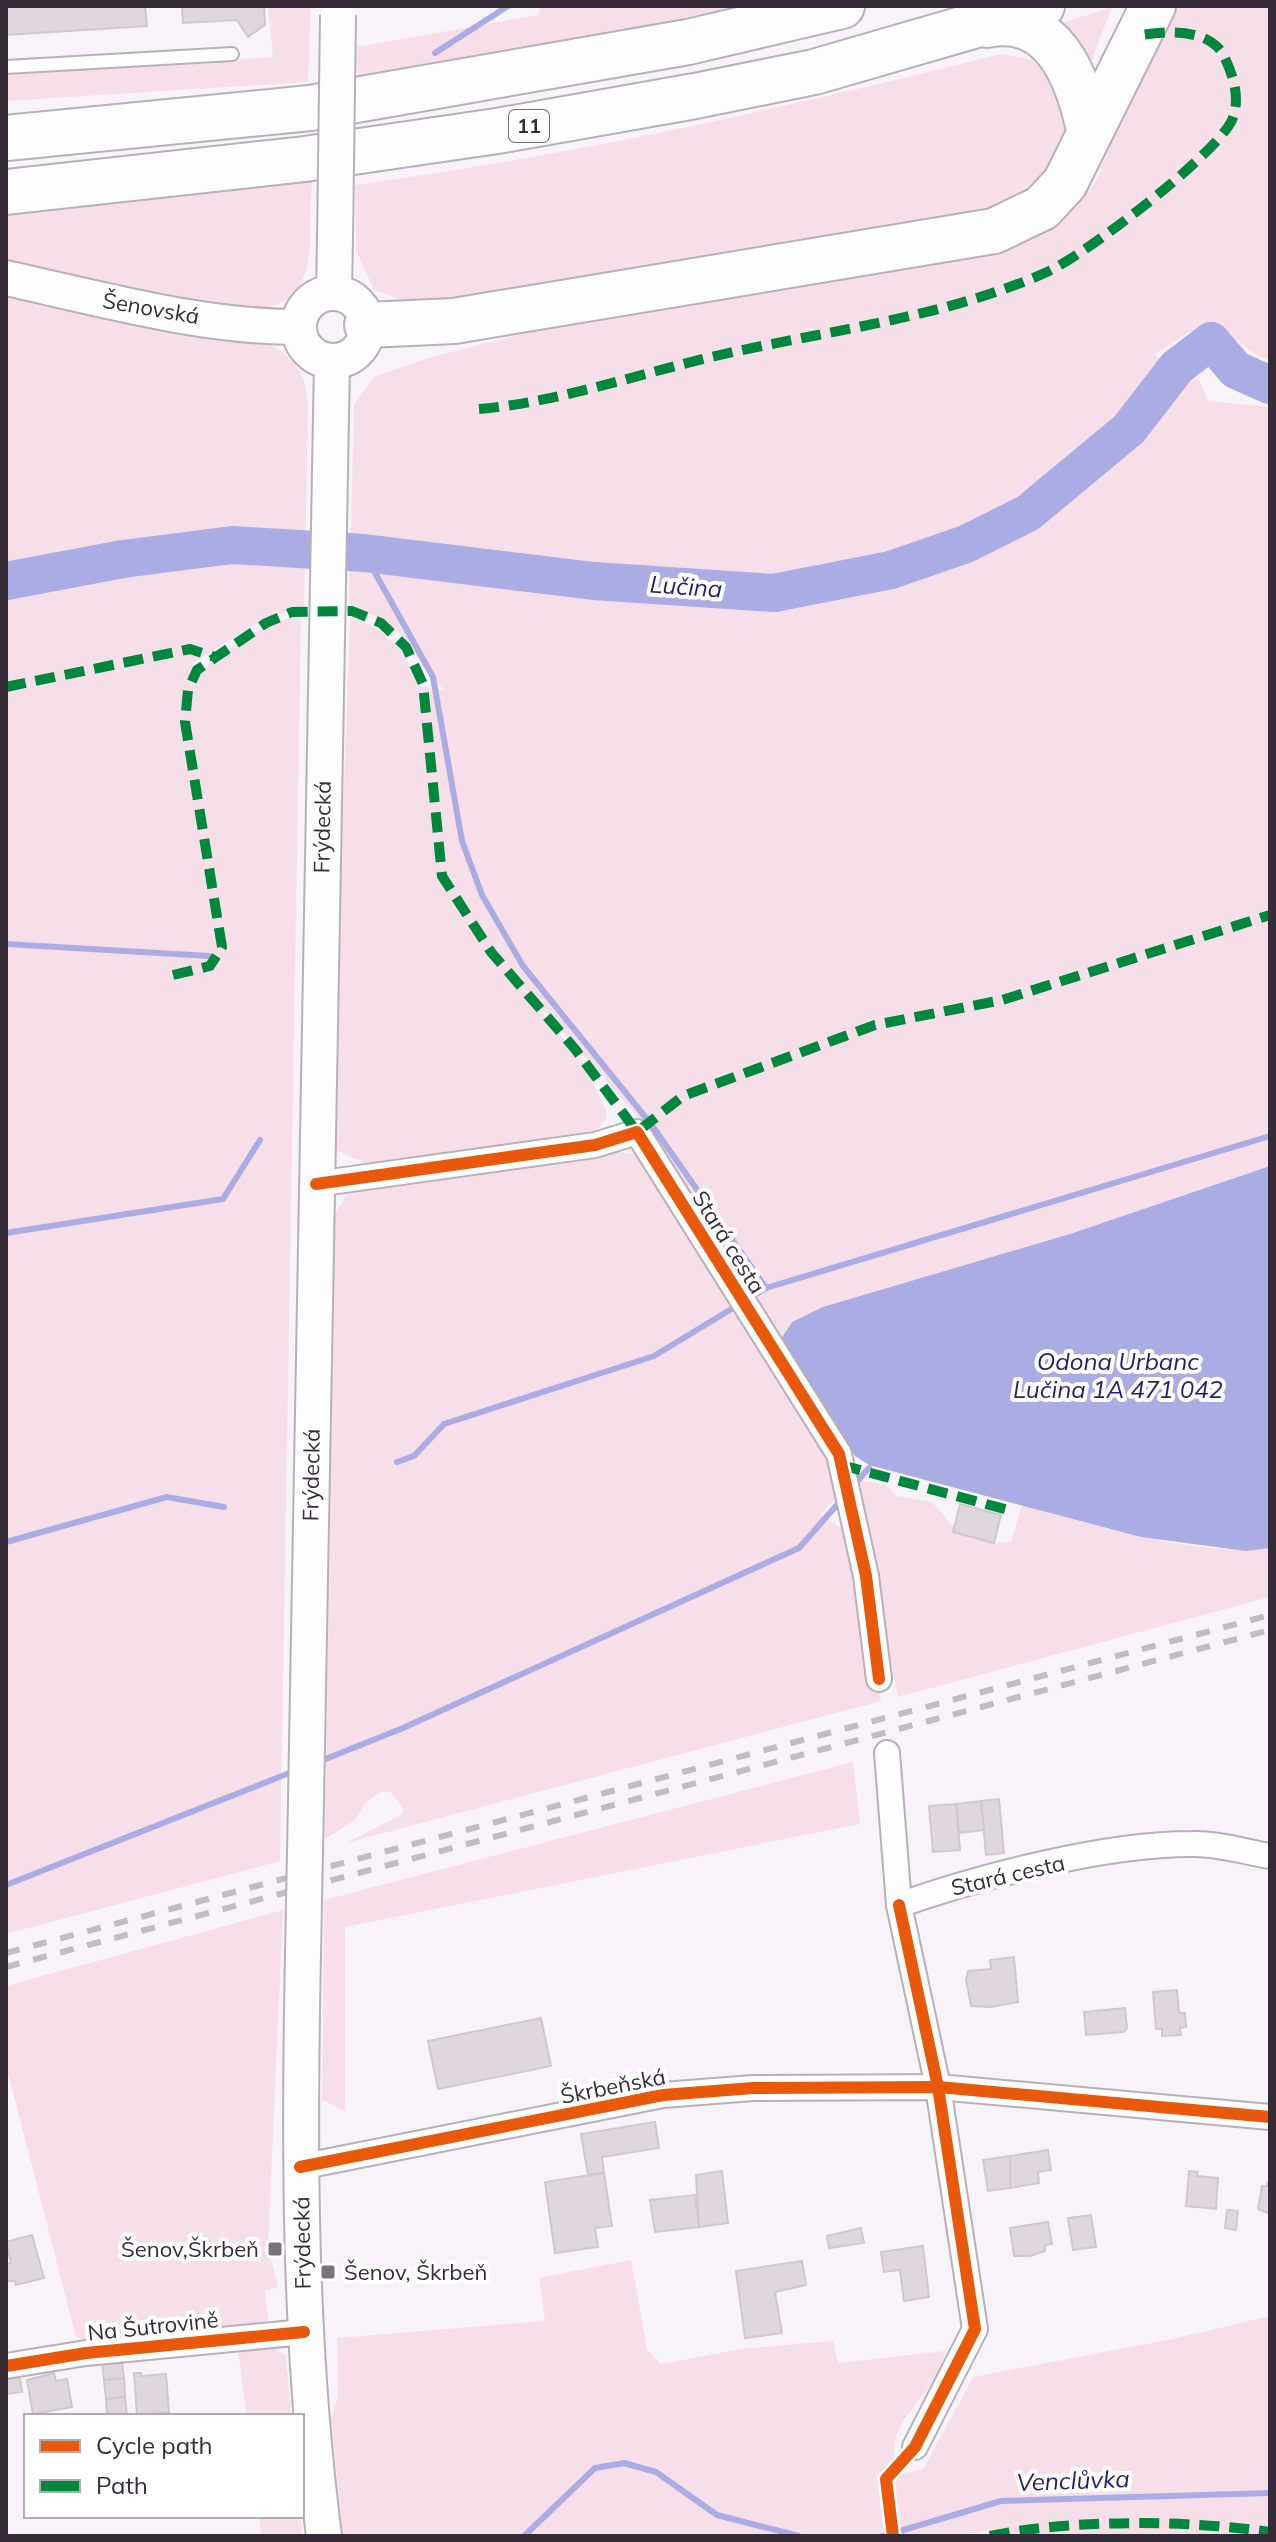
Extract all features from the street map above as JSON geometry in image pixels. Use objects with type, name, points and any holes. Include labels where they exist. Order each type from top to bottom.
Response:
[{"type":"highway","points":[[6,138],[310,108],[688,42],[842,6]]},
{"type":"highway","name":"11","points":[[6,192],[133,180],[497,131],[814,72],[1042,6]]},
{"type":"highway","points":[[367,325],[454,321],[994,231],[1028,217],[1054,197],[1076,166],[1089,130],[1153,6]]},
{"type":"highway","points":[[933,40],[991,23],[1021,27],[1041,35],[1069,65],[1081,91],[1089,130]]},
{"type":"main road","points":[[334,292],[338,11]]},
{"type":"main road","name":"Šenovská","points":[[6,278],[233,322],[298,327]]},
{"type":"main road","points":[[334,292],[355,300],[362,309],[367,325],[363,343],[355,353],[332,361],[308,351],[298,327],[301,313],[309,302],[334,292]]},
{"type":"main road","name":"Frýdecká","points":[[323,2526],[304,2332],[300,2167],[332,361]]},
{"type":"street","name":"Stará cesta","points":[[316,1184],[595,1145],[637,1132],[839,1454],[866,1576],[879,1679]]},
{"type":"street","points":[[887,1753],[899,1905],[938,2087],[975,2329],[915,2447]]},
{"type":"street","name":"Stará cesta","points":[[899,1905],[957,1884],[1117,1850],[1194,1843],[1270,1856]]},
{"type":"street","name":"Škrbeňská","points":[[300,2167],[663,2095],[791,2086],[938,2087],[1270,2117]]},
{"type":"street","name":"Na Šutrovině","points":[[6,2366],[86,2353],[304,2332]]},
{"type":"lane","points":[[6,67],[232,54]]},
{"type":"shaded area","points":[[268,6],[311,6],[308,82],[6,101],[6,74],[273,57]]},
{"type":"shaded area","points":[[541,6],[759,6],[358,81],[357,47],[538,15]]},
{"type":"shaded area","points":[[1175,6],[1270,6],[1270,361],[1250,351],[1220,324],[1189,332],[1154,355],[1200,381],[1208,401],[1270,407],[1270,1166],[1070,1234],[792,1322],[779,1342],[638,1117],[497,957],[584,1064],[606,1110],[606,1119],[590,1137],[390,1163],[366,1163],[335,1150],[333,1102],[350,617],[374,628],[393,642],[408,662],[418,686],[447,691],[428,673],[397,631],[349,605],[354,404],[374,377],[425,359],[560,324],[994,251],[1054,227],[1095,183],[1133,91]]},
{"type":"shaded area","points":[[1112,7],[1089,67],[1053,26]]},
{"type":"shaded area","points":[[1001,54],[1038,61],[1072,105],[1058,165],[1006,211],[416,305],[374,290],[356,250],[355,185],[599,145],[840,93]]},
{"type":"shaded area","points":[[313,175],[308,264],[301,282],[289,297],[270,307],[242,311],[6,267],[6,208]]},
{"type":"shaded area","points":[[6,291],[270,344],[298,369],[305,385],[308,405],[304,607],[261,620],[193,663],[191,687],[208,665],[234,646],[279,622],[301,617],[280,1861],[6,1934]]},
{"type":"shaded area","points":[[618,1152],[635,1154],[647,1161],[836,1468],[838,1496],[820,1514],[848,1532],[881,1701],[346,1843],[403,1814],[403,1808],[390,1792],[382,1791],[365,1803],[355,1820],[325,1839],[335,1213],[352,1189]]},
{"type":"shaded area","points":[[853,1480],[884,1484],[897,1496],[932,1502],[954,1527],[953,1532],[994,1543],[1011,1542],[1022,1505],[1113,1530],[1176,1543],[1207,1548],[1270,1548],[1270,1597],[898,1697]]},
{"type":"shaded area","points":[[853,1762],[860,1824],[345,1927],[345,2111],[322,2100],[324,1900]]},
{"type":"shaded area","points":[[283,1910],[268,2247],[278,2287],[265,2291],[269,2326],[95,2344],[76,2337],[6,2065],[6,1986]]},
{"type":"shaded area","points":[[631,2260],[647,2349],[661,2364],[741,2349],[833,2341],[838,2363],[945,2351],[932,2383],[910,2411],[895,2441],[895,2457],[901,2474],[923,2469],[973,2377],[1173,2339],[1270,2316],[1270,2536],[989,2536],[988,2530],[967,2536],[343,2536],[331,2418],[338,2397],[337,2338],[545,2321],[539,2278]]},
{"type":"shaded area","points":[[273,2347],[286,2356],[291,2414],[247,2414],[238,2351]]},
{"type":"shaded area","points":[[259,2518],[300,2518],[302,2536],[250,2536],[261,2535]]},
{"type":"water","name":"Odona Urbanc Lučina 1A 471 042","points":[[1270,1166],[1270,1548],[1246,1551],[1141,1537],[869,1465],[855,1456],[779,1342],[792,1322],[823,1307],[1070,1234]]},
{"type":"building","points":[[6,6],[145,6],[147,26],[6,35]]},
{"type":"building","points":[[182,6],[264,6],[265,25],[248,37],[237,20],[183,23]]},
{"type":"building","points":[[960,1504],[1001,1515],[994,1543],[953,1532]]},
{"type":"building","points":[[999,1799],[1004,1853],[986,1855],[981,1801]]},
{"type":"building","points":[[981,1801],[984,1830],[959,1833],[956,1804]]},
{"type":"building","points":[[956,1804],[960,1850],[933,1852],[929,1806]]},
{"type":"building","points":[[1014,1957],[1018,2002],[991,2007],[971,2006],[966,1980],[968,1971],[991,1969],[990,1960]]},
{"type":"building","points":[[1177,1990],[1179,2013],[1185,2013],[1186,2027],[1180,2028],[1181,2035],[1162,2036],[1162,2029],[1156,2029],[1153,1992]]},
{"type":"building","points":[[1125,2008],[1127,2028],[1124,2032],[1086,2035],[1084,2012]]},
{"type":"building","points":[[541,2018],[551,2066],[438,2089],[428,2041]]},
{"type":"building","points":[[655,2122],[659,2148],[602,2157],[604,2173],[588,2175],[581,2134]]},
{"type":"building","points":[[1048,2150],[1051,2170],[1038,2172],[1039,2183],[1010,2188],[1010,2156]]},
{"type":"building","points":[[1010,2156],[1010,2188],[988,2191],[983,2160]]},
{"type":"building","points":[[722,2171],[728,2223],[699,2227],[696,2175]]},
{"type":"building","points":[[1189,2171],[1198,2172],[1197,2176],[1218,2178],[1216,2209],[1186,2206]]},
{"type":"building","points":[[604,2173],[612,2226],[595,2228],[598,2247],[555,2253],[545,2182]]},
{"type":"building","points":[[1268,2182],[1270,2214],[1258,2209],[1262,2186],[1267,2186]]},
{"type":"building","points":[[695,2195],[699,2227],[655,2232],[650,2200]]},
{"type":"building","points":[[1227,2210],[1238,2211],[1236,2230],[1225,2228]]},
{"type":"building","points":[[1091,2215],[1096,2247],[1073,2250],[1068,2218]]},
{"type":"building","points":[[1048,2222],[1052,2244],[1045,2245],[1045,2251],[1030,2256],[1014,2256],[1010,2228]]},
{"type":"building","points":[[861,2228],[864,2243],[829,2248],[827,2236]]},
{"type":"building","points":[[32,2235],[44,2278],[16,2285],[15,2281],[8,2281],[6,2275],[6,2264],[11,2263],[6,2242]]},
{"type":"building","points":[[923,2246],[929,2297],[904,2301],[900,2270],[884,2272],[881,2252]]},
{"type":"building","points":[[802,2261],[806,2285],[775,2292],[782,2333],[745,2338],[736,2271]]},
{"type":"building","points":[[122,2361],[124,2378],[104,2380],[102,2363]]},
{"type":"building","points":[[19,2373],[22,2392],[6,2394],[6,2375]]},
{"type":"building","points":[[54,2373],[56,2381],[67,2379],[72,2407],[33,2414],[27,2380]]},
{"type":"building","points":[[134,2373],[141,2373],[141,2376],[166,2374],[169,2412],[137,2414]]},
{"type":"building","points":[[124,2378],[125,2397],[106,2399],[104,2380]]},
{"type":"building","points":[[125,2397],[127,2414],[107,2414],[106,2399]]},
{"type":"waterway","points":[[435,53],[508,6]]},
{"type":"waterway","name":"Lučina","points":[[6,581],[123,559],[232,545],[364,553],[594,581],[774,593],[891,570],[966,544],[1028,513],[1129,429],[1177,367],[1211,341],[1236,370],[1270,385]]},
{"type":"waterway","points":[[364,553],[433,677],[462,841],[482,895],[523,966],[651,1124],[766,1288]]},
{"type":"waterway","points":[[6,944],[209,956]]},
{"type":"waterway","points":[[747,1300],[766,1288],[1270,1136]]},
{"type":"waterway","points":[[6,1233],[223,1199],[260,1140]]},
{"type":"waterway","points":[[397,1462],[414,1456],[444,1424],[654,1356],[738,1305]]},
{"type":"waterway","points":[[853,1486],[869,1468]]},
{"type":"waterway","points":[[6,1542],[167,1497],[224,1507]]},
{"type":"waterway","points":[[318,1762],[403,1728],[799,1548],[843,1498]]},
{"type":"waterway","points":[[6,1885],[297,1770]]},
{"type":"waterway","name":"Venclůvka","points":[[524,2536],[595,2468],[624,2463],[656,2472],[717,2515],[799,2536]]},
{"type":"waterway","name":"Venclůvka","points":[[883,2536],[1001,2501],[1270,2493]]},
{"type":"railway","points":[[6,1953],[1270,1615]]},
{"type":"railway","points":[[6,1967],[1270,1630]]},
{"type":"marked path","points":[[479,409],[540,400],[720,355],[927,312],[1008,288],[1065,262],[1118,226],[1176,179],[1221,136],[1235,112],[1233,79],[1224,56],[1208,40],[1172,32],[1136,36]]},
{"type":"marked path","points":[[173,975],[210,966],[222,947],[185,722],[188,690],[197,670],[266,623],[292,612],[352,611],[381,623],[406,647],[423,684],[442,876],[491,952],[575,1049],[637,1132],[683,1096],[875,1025],[1002,1000],[1270,915]]},
{"type":"marked path","points":[[6,687],[190,649],[215,657]]},
{"type":"marked path","points":[[841,1465],[1012,1511]]},
{"type":"marked path","points":[[990,2536],[1022,2530],[1130,2523],[1203,2525],[1270,2532]]},
{"type":"cycle path","points":[[316,1184],[595,1145],[637,1132],[839,1454],[866,1576],[879,1679]]},
{"type":"cycle path","points":[[893,2536],[886,2479],[915,2447],[975,2329],[938,2087],[899,1905]]},
{"type":"cycle path","points":[[300,2167],[663,2095],[753,2088],[938,2087],[1270,2117]]},
{"type":"cycle path","points":[[6,2366],[86,2353],[304,2332]]},
{"type":"place","name":"Šenov,Škrbeň","points":[[275,2249]]},
{"type":"place","name":"Šenov, Škrbeň","points":[[328,2272]]}]
